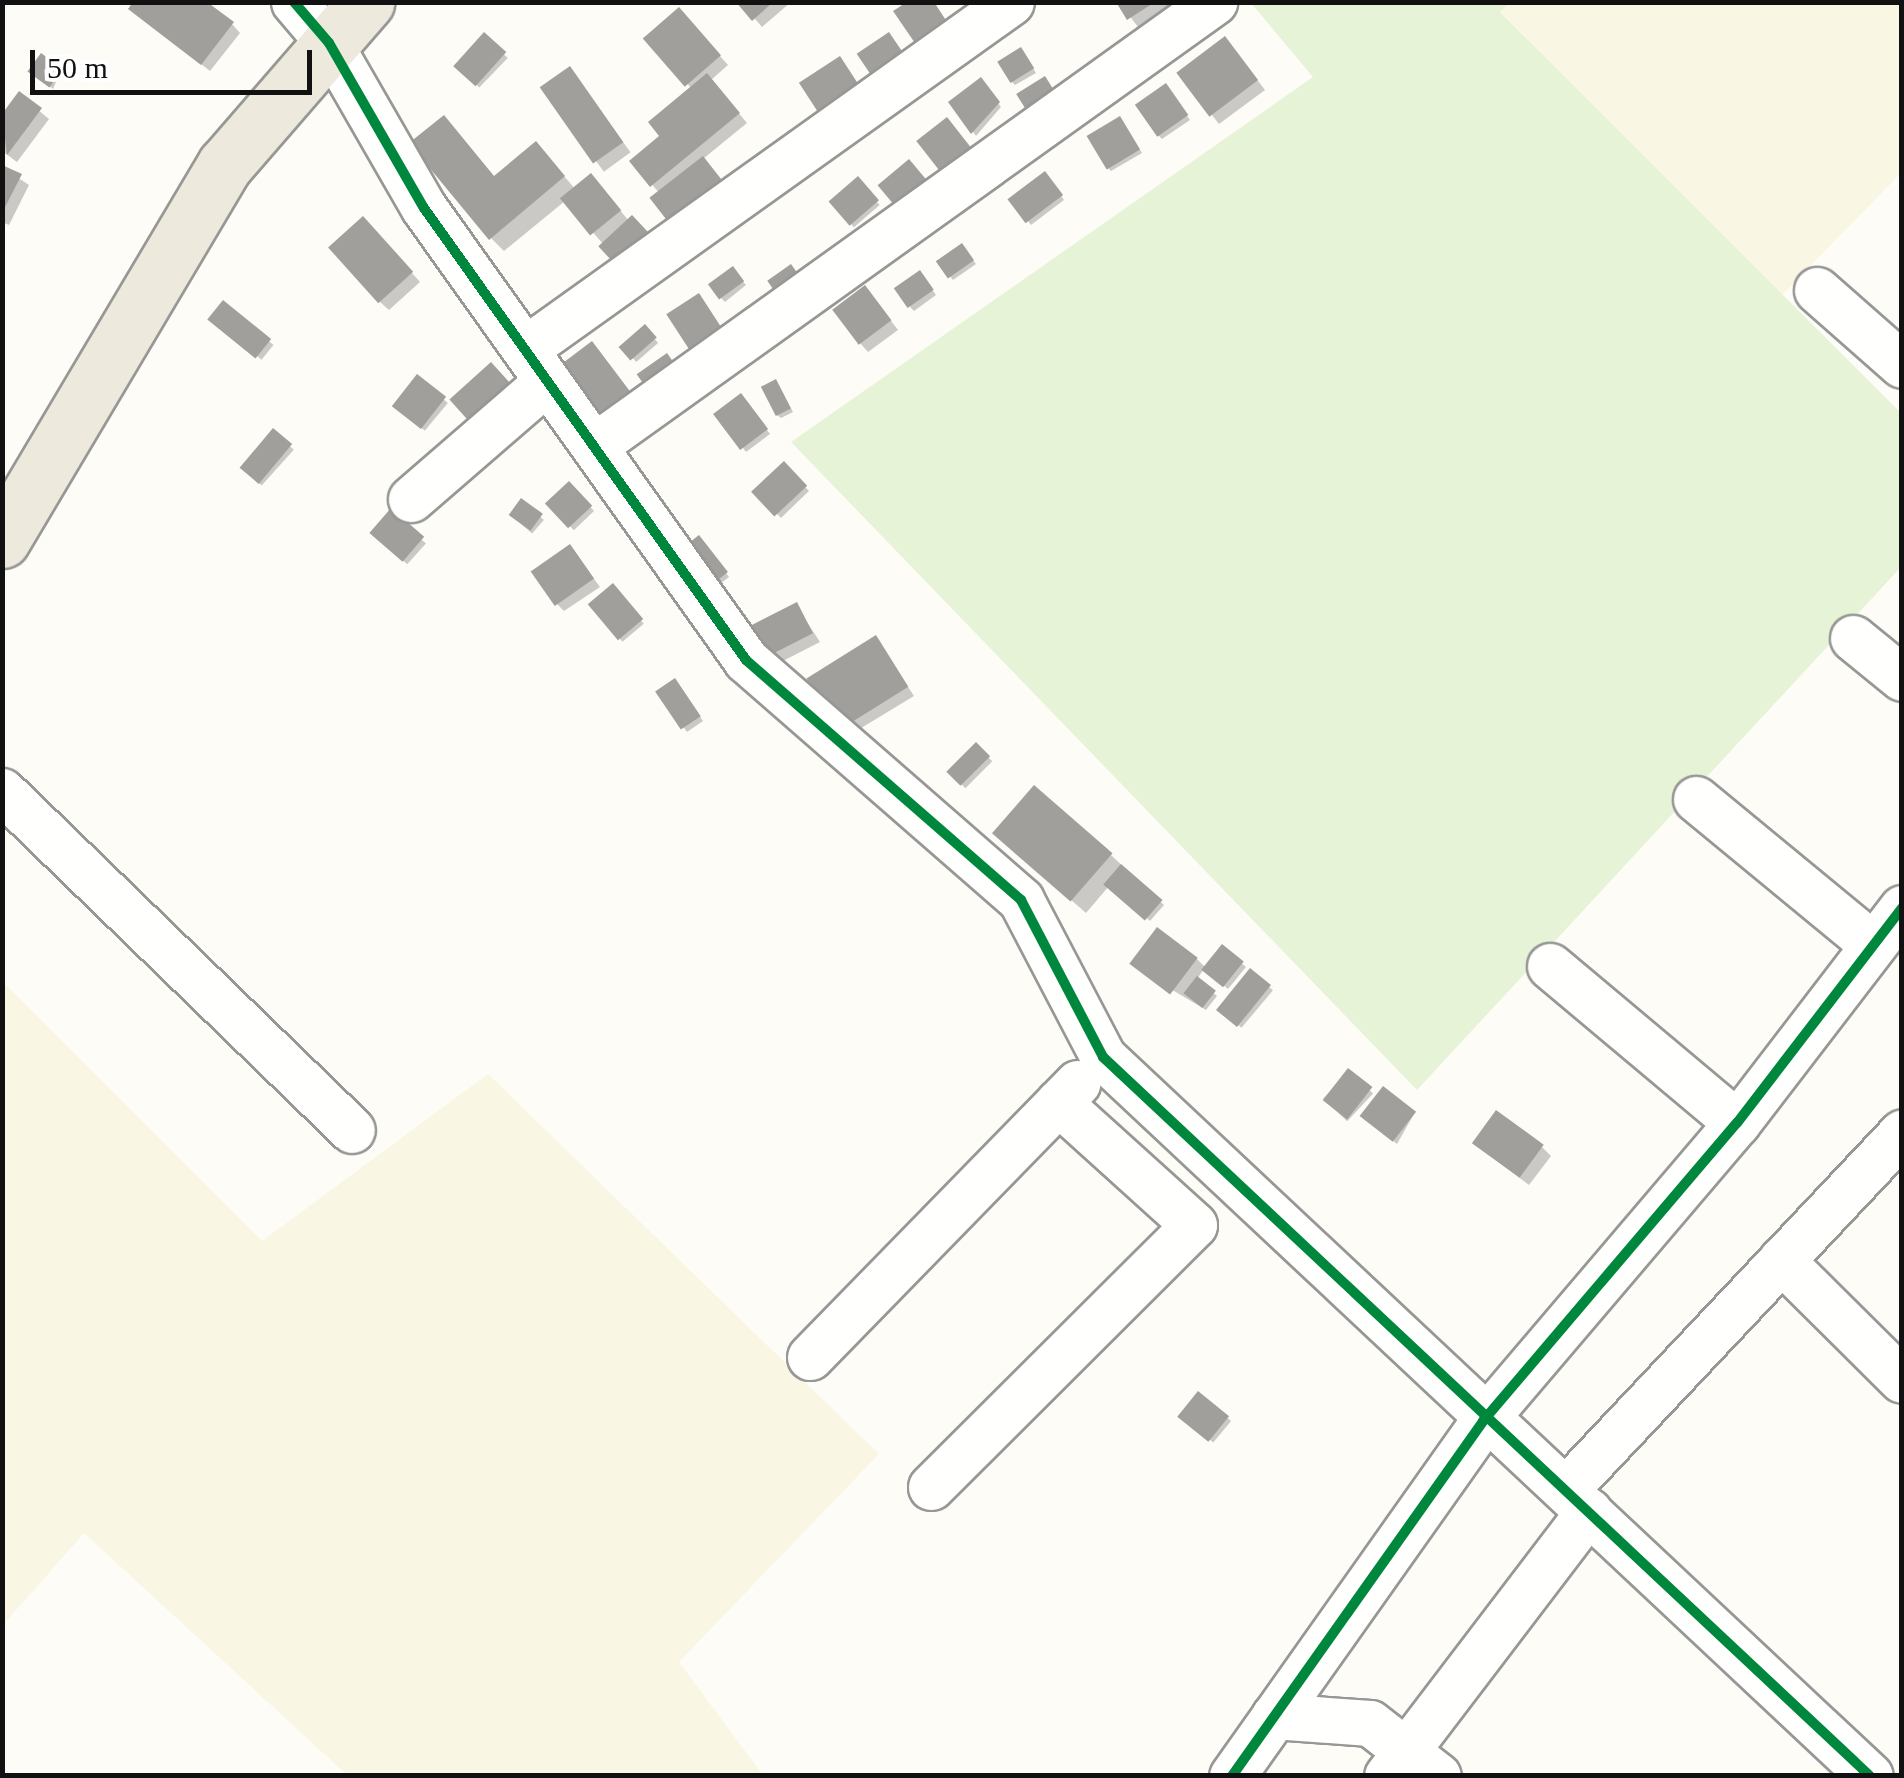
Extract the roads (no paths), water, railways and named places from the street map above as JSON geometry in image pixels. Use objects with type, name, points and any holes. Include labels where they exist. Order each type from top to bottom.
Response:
[{"type":"main road","points":[[2,540],[225,165],[366,2]]},
{"type":"street","points":[[294,2],[329,43],[424,208],[746,660],[1021,900],[1103,1057],[1483,1421],[1577,1500],[1870,1776]]},
{"type":"street","points":[[411,500],[536,365],[1012,2]]},
{"type":"street","points":[[594,446],[1214,2]]},
{"type":"street","points":[[1817,290],[1902,364]]},
{"type":"street","points":[[1853,638],[1902,678]]},
{"type":"street","points":[[2,790],[352,1130]]},
{"type":"street","points":[[1696,799],[1873,945]]},
{"type":"street","points":[[1232,1776],[1483,1421],[1737,1122],[1902,908]]},
{"type":"street","points":[[1550,966],[1737,1122]]},
{"type":"street","points":[[810,1357],[1103,1057]]},
{"type":"street","points":[[931,1487],[1194,1225],[1058,1102]]},
{"type":"street","points":[[1274,1716],[1370,1724],[1410,1767],[1577,1500],[1781,1260],[1902,1132]]},
{"type":"street","points":[[1781,1260],[1902,1380]]}]
